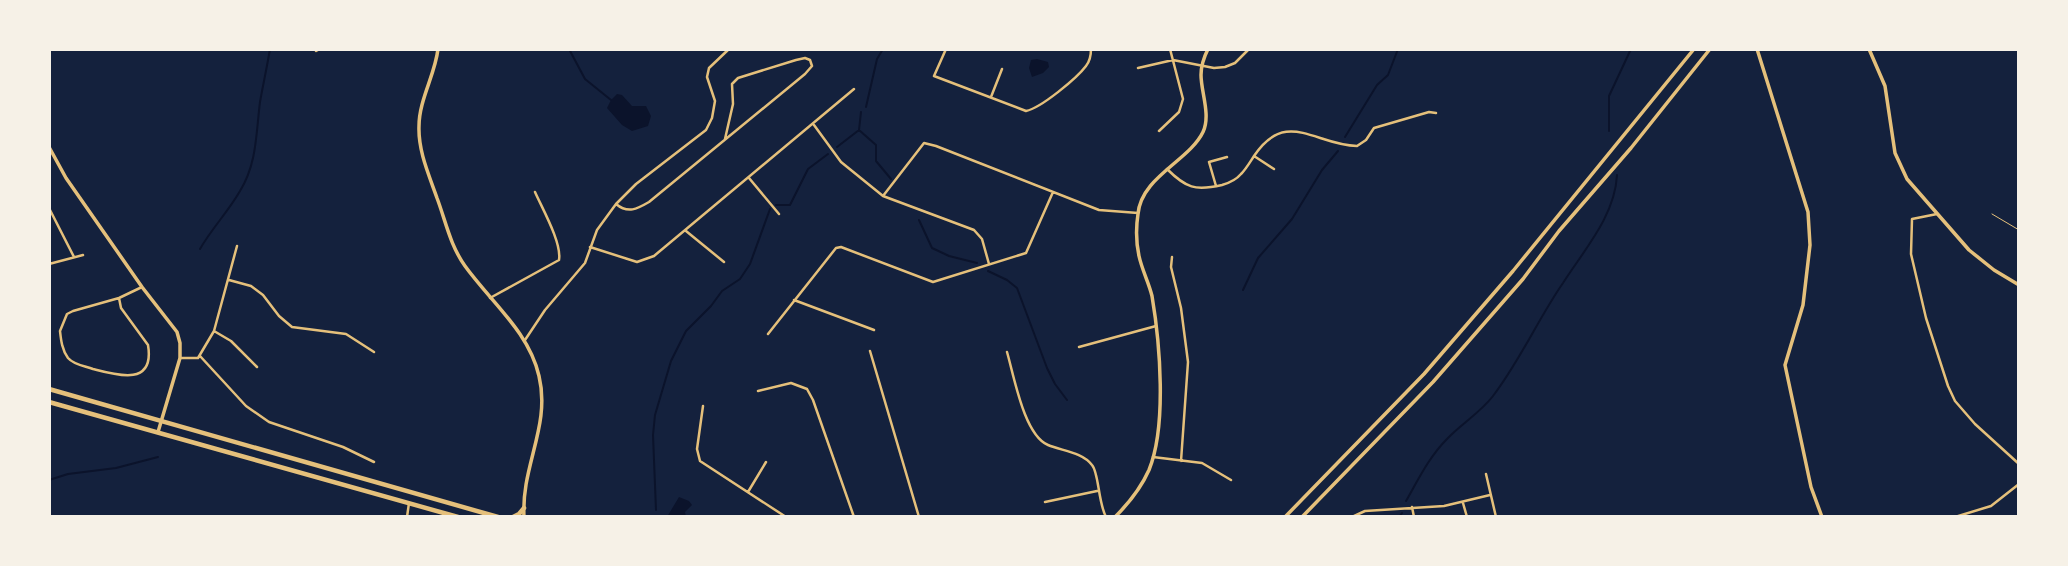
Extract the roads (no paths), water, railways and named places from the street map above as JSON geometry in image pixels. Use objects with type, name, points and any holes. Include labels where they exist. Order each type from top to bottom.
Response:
[{"type":"highway","points":[[49,389],[498,517]]},
{"type":"highway","points":[[49,402],[458,517]]},
{"type":"highway","points":[[513,517],[524,508]]},
{"type":"street","points":[[438,49],[421,109],[421,148],[451,243],[465,266],[525,340],[539,375],[543,407],[524,485],[524,517]]},
{"type":"street","points":[[525,340],[545,310],[585,263],[597,230],[616,204],[636,184],[706,130],[712,118],[715,101],[707,77],[709,68],[729,49]]},
{"type":"street","points":[[946,49],[934,76],[1022,110],[1037,107],[1086,66],[1091,49]]},
{"type":"street","points":[[1158,131],[1179,112],[1183,99],[1170,49]]},
{"type":"street","points":[[1115,517],[1141,488],[1153,457],[1161,364],[1151,293],[1139,256],[1138,213],[1145,193],[1202,134],[1206,120],[1202,66],[1208,49]]},
{"type":"street","points":[[1138,68],[1173,60],[1225,67],[1235,63],[1249,49]]},
{"type":"street","points":[[1285,517],[1424,374],[1606,159],[1694,49]]},
{"type":"street","points":[[1302,517],[1433,382],[1615,167],[1710,49]]},
{"type":"street","points":[[1757,49],[1808,212],[1810,245],[1803,306],[1785,365],[1811,487],[1822,517]]},
{"type":"street","points":[[1869,49],[1885,86],[1895,153],[1907,179],[1969,250],[2019,285]]},
{"type":"street","points":[[616,204],[627,211],[636,210],[649,202],[805,74],[812,66],[810,60],[805,58],[788,62],[738,78],[733,84],[733,104],[725,139]]},
{"type":"street","points":[[991,97],[1002,69]]},
{"type":"street","points":[[590,247],[642,262],[654,256],[854,89]]},
{"type":"street","points":[[1167,169],[1186,186],[1198,189],[1216,186],[1234,181],[1268,138],[1287,131],[1297,130],[1325,140],[1357,146],[1374,128],[1429,112],[1436,113]]},
{"type":"street","points":[[814,125],[841,162],[883,196],[974,230],[982,239],[990,265]]},
{"type":"street","points":[[883,196],[924,143],[1099,210],[1138,213]]},
{"type":"street","points":[[49,147],[66,178],[177,332],[180,358],[158,432]]},
{"type":"street","points":[[1254,156],[1274,169]]},
{"type":"street","points":[[1216,186],[1209,162],[1227,157]]},
{"type":"street","points":[[1606,159],[1615,167]]},
{"type":"street","points":[[749,178],[779,214]]},
{"type":"street","points":[[490,298],[559,260],[553,234],[535,191]]},
{"type":"street","points":[[768,334],[836,248],[841,247],[933,282],[1026,253],[1053,192]]},
{"type":"street","points":[[49,208],[74,257]]},
{"type":"street","points":[[1937,214],[1912,219],[1912,254],[1940,366],[1955,401],[1975,424],[2019,464]]},
{"type":"street","points":[[686,231],[724,262]]},
{"type":"street","points":[[180,358],[193,360],[200,356],[214,331],[237,246]]},
{"type":"street","points":[[49,264],[83,255]]},
{"type":"street","points":[[1172,257],[1171,267],[1181,308],[1188,362],[1181,461]]},
{"type":"street","points":[[229,280],[251,286],[263,295],[279,316],[292,327],[346,334],[374,352]]},
{"type":"street","points":[[119,298],[121,308],[148,345],[145,366],[134,375],[123,377],[73,363],[66,356],[60,331],[67,314],[119,298],[142,287]]},
{"type":"street","points":[[794,300],[874,330]]},
{"type":"street","points":[[1079,347],[1156,326]]},
{"type":"street","points":[[214,331],[231,341],[257,367]]},
{"type":"street","points":[[870,351],[919,517]]},
{"type":"street","points":[[1007,352],[1032,432],[1045,444],[1084,458],[1096,472],[1097,491],[1106,517]]},
{"type":"street","points":[[200,356],[246,406],[268,422],[343,447],[374,462]]},
{"type":"street","points":[[758,391],[791,383],[800,385],[810,394],[854,517]]},
{"type":"street","points":[[703,406],[696,449],[700,461],[786,517]]},
{"type":"street","points":[[1153,457],[1206,465],[1231,480]]},
{"type":"street","points":[[748,492],[765,462]]},
{"type":"street","points":[[1486,474],[1496,517]]},
{"type":"street","points":[[1955,517],[1991,506],[2019,484]]},
{"type":"street","points":[[1045,502],[1097,491]]},
{"type":"street","points":[[1353,517],[1365,510],[1463,503],[1490,495]]},
{"type":"street","points":[[407,517],[409,503]]},
{"type":"street","points":[[1463,503],[1467,517]]},
{"type":"street","points":[[1412,507],[1414,517]]},
{"type":"lane","points":[[1992,214],[2019,230]]},
{"type":"water","points":[[1031,60],[1048,62],[1049,67],[1043,73],[1032,77],[1029,68]]},
{"type":"water","points":[[617,94],[622,95],[632,106],[646,106],[651,116],[648,126],[632,131],[622,125],[607,108]]},
{"type":"water","points":[[679,497],[692,505],[685,512],[686,517],[667,517]]},
{"type":"waterway","points":[[200,249],[235,199],[250,170],[270,49]]},
{"type":"waterway","points":[[569,49],[585,79],[611,100]]},
{"type":"waterway","points":[[866,107],[877,59],[883,49]]},
{"type":"waterway","points":[[1345,137],[1377,85],[1388,75],[1398,49]]},
{"type":"waterway","points":[[1609,131],[1609,96],[1631,49]]},
{"type":"waterway","points":[[837,147],[859,130],[861,112]]},
{"type":"waterway","points":[[859,130],[876,145],[876,161],[891,179]]},
{"type":"waterway","points":[[1243,290],[1258,258],[1292,219],[1322,170],[1338,151]]},
{"type":"waterway","points":[[776,205],[790,205],[808,169],[828,154]]},
{"type":"waterway","points":[[1406,501],[1441,446],[1488,402],[1503,383],[1605,218],[1611,205],[1617,175]]},
{"type":"waterway","points":[[656,510],[653,435],[655,415],[671,361],[686,331],[722,291],[740,279],[750,264],[770,209]]},
{"type":"waterway","points":[[919,220],[932,248],[949,256],[977,263]]},
{"type":"waterway","points":[[988,271],[1017,288],[1047,368],[1067,400]]},
{"type":"waterway","points":[[49,480],[158,457]]},
{"type":"waterway","points":[[1399,517],[1402,513]]}]
